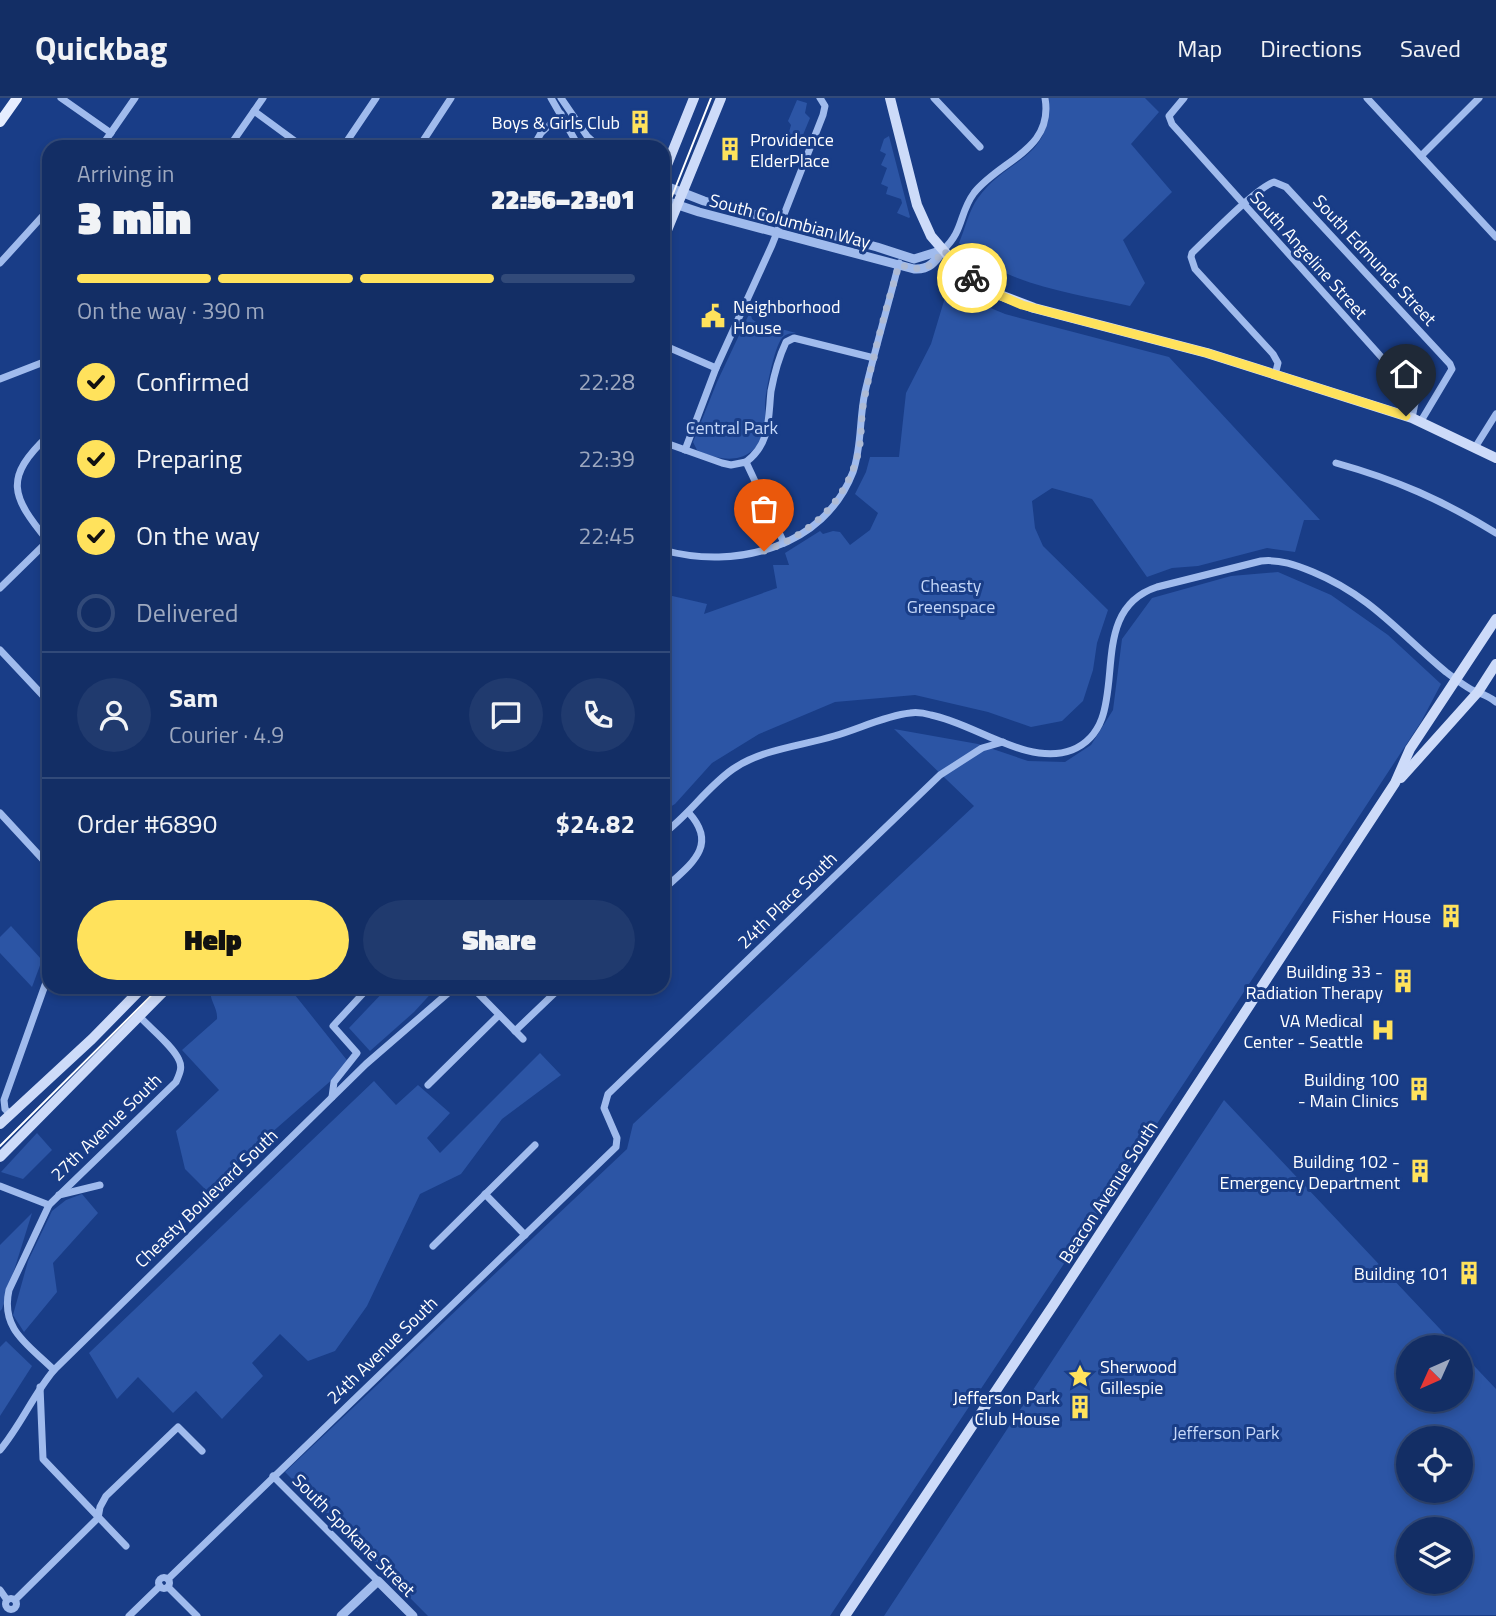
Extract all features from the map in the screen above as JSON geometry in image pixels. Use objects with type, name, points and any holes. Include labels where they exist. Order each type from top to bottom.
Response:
[{"type":"main road","points":[[0,122],[17,98]]},
{"type":"main road","points":[[670,158],[694,98]]},
{"type":"main road","points":[[670,223],[721,98]]},
{"type":"main road","points":[[890,98],[917,205],[931,236],[974,279],[1011,301],[1182,346],[1417,419],[1496,458]]},
{"type":"main road","name":"Beacon Avenue South","points":[[1395,783],[1410,749],[1496,619]]},
{"type":"main road","name":"Beacon Avenue South","points":[[845,1616],[1062,1292],[1395,783],[1478,692],[1496,664]]},
{"type":"main road","points":[[0,1124],[136,994]]},
{"type":"main road","points":[[0,1157],[161,994]]},
{"type":"street","points":[[61,98],[111,133]]},
{"type":"street","points":[[106,140],[135,98]]},
{"type":"street","points":[[234,140],[262,98]]},
{"type":"street","points":[[348,140],[376,98]]},
{"type":"street","points":[[424,140],[451,98]]},
{"type":"street","points":[[551,98],[575,140]]},
{"type":"street","points":[[561,98],[591,140]]},
{"type":"street","points":[[934,98],[980,148]]},
{"type":"street","points":[[943,250],[957,236],[974,194],[987,179],[1013,162],[1039,136],[1046,119],[1045,98]]},
{"type":"street","name":"South Angeline Street","points":[[1184,98],[1169,116],[1172,124],[1402,380],[1415,403],[1417,419]]},
{"type":"street","points":[[1367,98],[1495,234]]},
{"type":"street","points":[[1421,156],[1479,98]]},
{"type":"street","points":[[684,450],[716,368],[777,233],[823,115],[822,100]]},
{"type":"street","points":[[537,140],[559,115],[568,110]]},
{"type":"street","points":[[254,111],[291,140]]},
{"type":"street","name":"South Edmunds Street","points":[[1244,205],[1267,185],[1274,182],[1286,187],[1450,364],[1452,369],[1417,419]]},
{"type":"street","name":"South Columbian Way","points":[[670,188],[704,201],[877,247],[900,260]]},
{"type":"street","name":"South Columbian Way","points":[[670,202],[777,233],[900,260],[914,259],[943,250]]},
{"type":"street","points":[[1244,205],[1192,253],[1191,257],[1195,269],[1273,354],[1278,363],[1275,375]]},
{"type":"street","points":[[0,263],[42,217]]},
{"type":"street","points":[[670,552],[688,556],[728,558],[764,551],[806,531],[829,511],[848,482],[858,451],[863,406],[900,260]]},
{"type":"street","points":[[670,445],[722,463],[746,462],[755,454],[768,434],[774,378],[784,344],[794,338],[874,358]]},
{"type":"street","points":[[670,348],[716,368]]},
{"type":"street","points":[[0,379],[42,363]]},
{"type":"street","points":[[1476,446],[1496,414]]},
{"type":"street","points":[[42,442],[24,464],[19,477],[17,496],[26,514],[42,533]]},
{"type":"street","points":[[746,462],[784,543]]},
{"type":"street","points":[[1336,463],[1425,493],[1496,533]]},
{"type":"street","points":[[0,588],[42,546]]},
{"type":"street","points":[[670,828],[689,813],[722,778],[743,764],[777,751],[896,716],[912,713],[945,718],[1003,742],[1046,754],[1080,746],[1096,730],[1105,708],[1117,622],[1130,602],[1147,590],[1261,561],[1273,560],[1296,565],[1348,588],[1373,605],[1457,680],[1488,695],[1496,702]]},
{"type":"street","points":[[0,650],[42,695]]},
{"type":"street","name":"24th Place South","points":[[618,1143],[604,1108],[605,1099],[940,775],[982,748],[1003,742]]},
{"type":"street","points":[[0,813],[42,858]]},
{"type":"street","points":[[670,883],[700,851],[703,837],[701,829],[689,813]]},
{"type":"street","points":[[10,1114],[5,1109],[4,1100],[42,994]]},
{"type":"street","points":[[332,1097],[334,1082],[356,1053],[333,1026],[363,994]]},
{"type":"street","name":"Cheasty Boulevard South","points":[[0,1450],[16,1429],[40,1386],[54,1370],[366,1064],[447,994]]},
{"type":"street","points":[[479,994],[523,1039]]},
{"type":"street","points":[[515,1031],[554,994]]},
{"type":"street","points":[[428,1086],[499,1015]]},
{"type":"street","name":"27th Avenue South","points":[[54,1370],[11,1326],[6,1303],[9,1290],[49,1205],[176,1082],[181,1070],[178,1058],[139,1016]]},
{"type":"street","name":"24th Avenue South","points":[[129,1616],[617,1147],[618,1143]]},
{"type":"street","points":[[433,1246],[535,1145]]},
{"type":"street","points":[[58,1196],[100,1185]]},
{"type":"street","points":[[0,1186],[49,1205]]},
{"type":"street","points":[[485,1194],[525,1235]]},
{"type":"street","points":[[40,1386],[43,1459],[126,1546]]},
{"type":"street","points":[[0,1615],[99,1518],[100,1507],[106,1496],[178,1427],[202,1451]]},
{"type":"street","name":"South Spokane Street","points":[[273,1476],[413,1616]]},
{"type":"street","points":[[341,1616],[378,1581]]},
{"type":"street","points":[[165,1584],[197,1616]]},
{"type":"street","points":[[0,1590],[22,1616]]},
{"type":"green space","points":[[1049,98],[1145,98],[1159,112],[1131,144],[1172,192],[1123,240],[1145,283],[1130,306],[1017,278],[996,269],[959,243],[978,198],[1002,174],[1036,147],[1048,119]]},
{"type":"green space","points":[[797,100],[807,103],[805,113],[810,118],[800,142],[788,136],[791,125],[788,121]]},
{"type":"green space","points":[[889,136],[909,218],[897,213],[901,199],[886,194],[888,187],[881,184],[887,168],[881,165],[886,154],[880,151],[884,139]]},
{"type":"green space","name":"Cheasty Greenspace","points":[[950,281],[981,304],[1005,314],[1169,357],[1320,520],[1304,520],[1295,552],[1267,548],[1198,566],[1172,568],[1147,577],[1092,499],[1052,488],[1032,501],[1035,528],[1043,546],[1108,610],[1083,701],[1062,721],[1031,727],[988,712],[915,695],[835,702],[759,734],[712,763],[670,807],[670,595],[707,604],[704,614],[777,588],[773,565],[789,565],[785,553],[820,531],[823,534],[840,532],[850,545],[870,530],[878,513],[855,494],[870,457],[899,457],[906,393],[931,344]]},
{"type":"green space","name":"Central Park","points":[[750,312],[756,322],[796,333],[783,337],[776,351],[765,400],[767,424],[761,439],[755,448],[738,458],[718,458],[697,450],[693,442],[717,382]]},
{"type":"green space","points":[[1278,572],[1331,595],[1388,635],[1441,684],[1421,722],[830,1616],[428,1616],[285,1472],[627,1149],[633,1124],[974,806],[894,729],[978,744],[1028,761],[1065,762],[1091,745],[1113,710],[1122,639],[1152,598],[1231,576]]},
{"type":"green space","points":[[11,926],[42,960],[32,987],[0,953],[0,937]]},
{"type":"green space","points":[[296,994],[350,1064],[206,1190],[185,1169],[176,1131],[219,1090],[182,1050],[217,1019],[211,996]]},
{"type":"green space","points":[[381,994],[431,994],[370,1051],[349,1028]]},
{"type":"green space","points":[[540,1053],[561,1075],[502,1119],[461,1174],[420,1194],[367,1306],[335,1351],[308,1361],[280,1334],[252,1363],[263,1376],[222,1419],[196,1391],[173,1413],[138,1377],[117,1399],[89,1353],[374,1081],[396,1105],[418,1085],[450,1113],[427,1138],[440,1153]]},
{"type":"green space","name":"Jefferson Park","points":[[1224,1100],[1446,1335],[1396,1335],[1396,1412],[1474,1412],[1474,1366],[1496,1389],[1496,1615],[884,1616]]},
{"type":"green space","points":[[37,1133],[52,1150],[23,1179],[1,1172]]},
{"type":"green space","points":[[82,1194],[98,1213],[53,1263],[57,1292],[24,1332],[13,1315],[28,1261],[52,1211],[66,1200]]},
{"type":"green space","points":[[32,1213],[2,1309],[0,1311],[0,1245]]},
{"type":"green space","points":[[6,1341],[32,1366],[0,1416],[0,1347]]},
{"type":"tram line","points":[[670,201],[711,98]]},
{"type":"tram line","points":[[0,1146],[153,994]]},
{"type":"way so far","points":[[764,551],[792,540],[806,531],[829,511],[848,482],[858,451],[864,396],[899,265],[914,269],[929,267],[943,250],[972,278]]},
{"type":"place","name":"Boys & Girls Club","points":[[640,122]]},
{"type":"place","name":"Providence ElderPlace","points":[[730,149]]},
{"type":"place","name":"Neighborhood House","points":[[713,316]]},
{"type":"place","name":"Fisher House","points":[[1451,916]]},
{"type":"place","name":"Building 33 - Radiation Therapy","points":[[1403,981]]},
{"type":"place","name":"VA Medical Center - Seattle","points":[[1383,1030]]},
{"type":"place","name":"Building 100 - Main Clinics","points":[[1419,1089]]},
{"type":"place","name":"Building 102 - Emergency Department","points":[[1420,1171]]},
{"type":"place","name":"Building 101","points":[[1469,1273]]},
{"type":"place","name":"Sherwood Gillespie","points":[[1080,1376]]},
{"type":"place","name":"Jefferson Park Club House","points":[[1080,1407]]},
{"type":"route","points":[[972,278],[992,292],[1022,305],[1207,353],[1406,416]]}]
